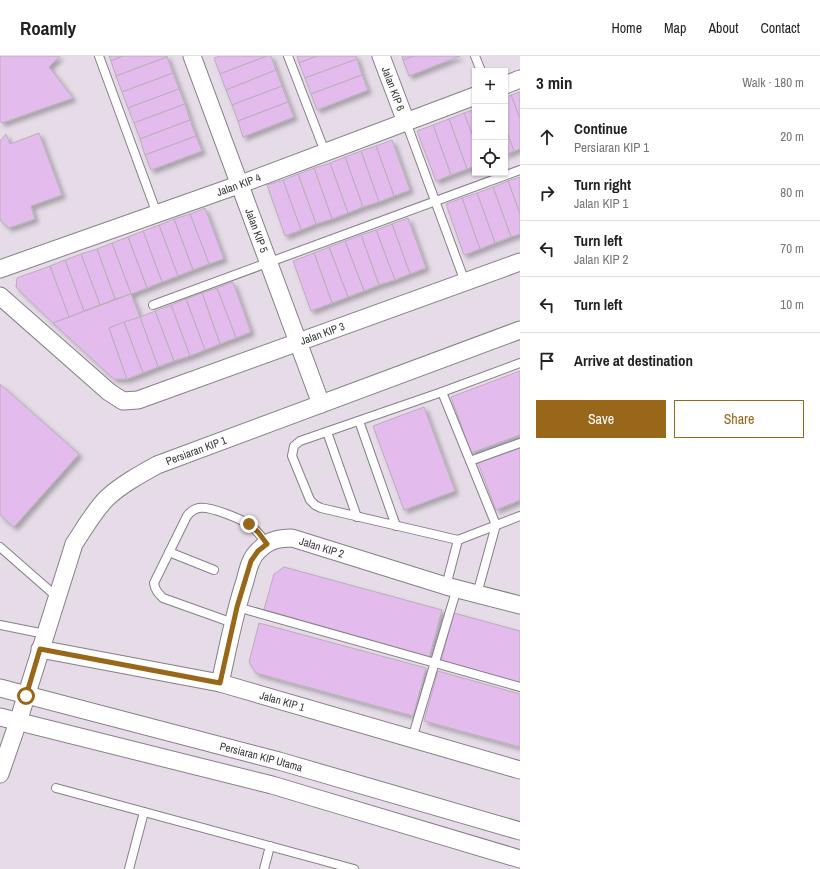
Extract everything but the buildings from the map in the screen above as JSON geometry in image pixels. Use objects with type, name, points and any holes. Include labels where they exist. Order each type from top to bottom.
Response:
[{"type":"street","name":"Jalan KIP 5","points":[[192,56],[241,184],[321,404]]},
{"type":"street","name":"Jalan KIP 6","points":[[381,56],[406,122]]},
{"type":"street","points":[[508,84],[520,79]]},
{"type":"street","name":"Jalan KIP 4","points":[[0,269],[241,184],[472,97]]},
{"type":"street","name":"Jalan KIP 3","points":[[0,296],[109,392],[123,401],[138,400],[520,262]]},
{"type":"street","name":"Persiaran KIP 1","points":[[0,775],[74,544],[107,498],[135,477],[156,466],[520,330]]},
{"type":"street","name":"Jalan KIP 2","points":[[220,683],[237,607],[251,561],[258,551],[267,544],[279,538],[292,538],[451,587],[520,605]]},
{"type":"street","name":"Jalan KIP 1","points":[[43,641],[220,683],[520,770]]},
{"type":"street","name":"Persiaran KIP Utama","points":[[0,688],[279,761],[520,831]]},
{"type":"street","points":[[0,717],[272,785],[520,859]]},
{"type":"lane","points":[[99,56],[157,214]]},
{"type":"lane","points":[[288,56],[325,152]]},
{"type":"lane","points":[[475,56],[480,68]]},
{"type":"lane","points":[[406,122],[465,282]]},
{"type":"lane","points":[[153,305],[520,170]]},
{"type":"lane","points":[[520,363],[442,392],[300,441],[294,446],[292,456],[310,500],[321,508],[458,540],[520,516]]},
{"type":"lane","points":[[442,392],[496,525],[477,594]]},
{"type":"lane","points":[[359,421],[396,526]]},
{"type":"lane","points":[[327,432],[357,516]]},
{"type":"lane","points":[[470,461],[520,443]]},
{"type":"lane","points":[[233,623],[163,598],[154,588],[154,583],[186,516],[192,510],[205,508],[235,517],[249,524],[258,532],[267,544]]},
{"type":"lane","points":[[412,739],[435,664],[451,587],[458,540]]},
{"type":"lane","points":[[0,548],[57,597]]},
{"type":"lane","points":[[169,552],[214,570]]},
{"type":"lane","points":[[237,607],[520,687]]},
{"type":"lane","points":[[0,625],[43,641]]},
{"type":"lane","points":[[56,788],[354,869]]},
{"type":"lane","points":[[129,869],[144,812]]},
{"type":"lane","points":[[264,869],[270,846]]},
{"type":"route","points":[[26,696],[40,649],[220,683],[237,607],[251,561],[258,551],[267,544],[258,532],[249,524]]}]
